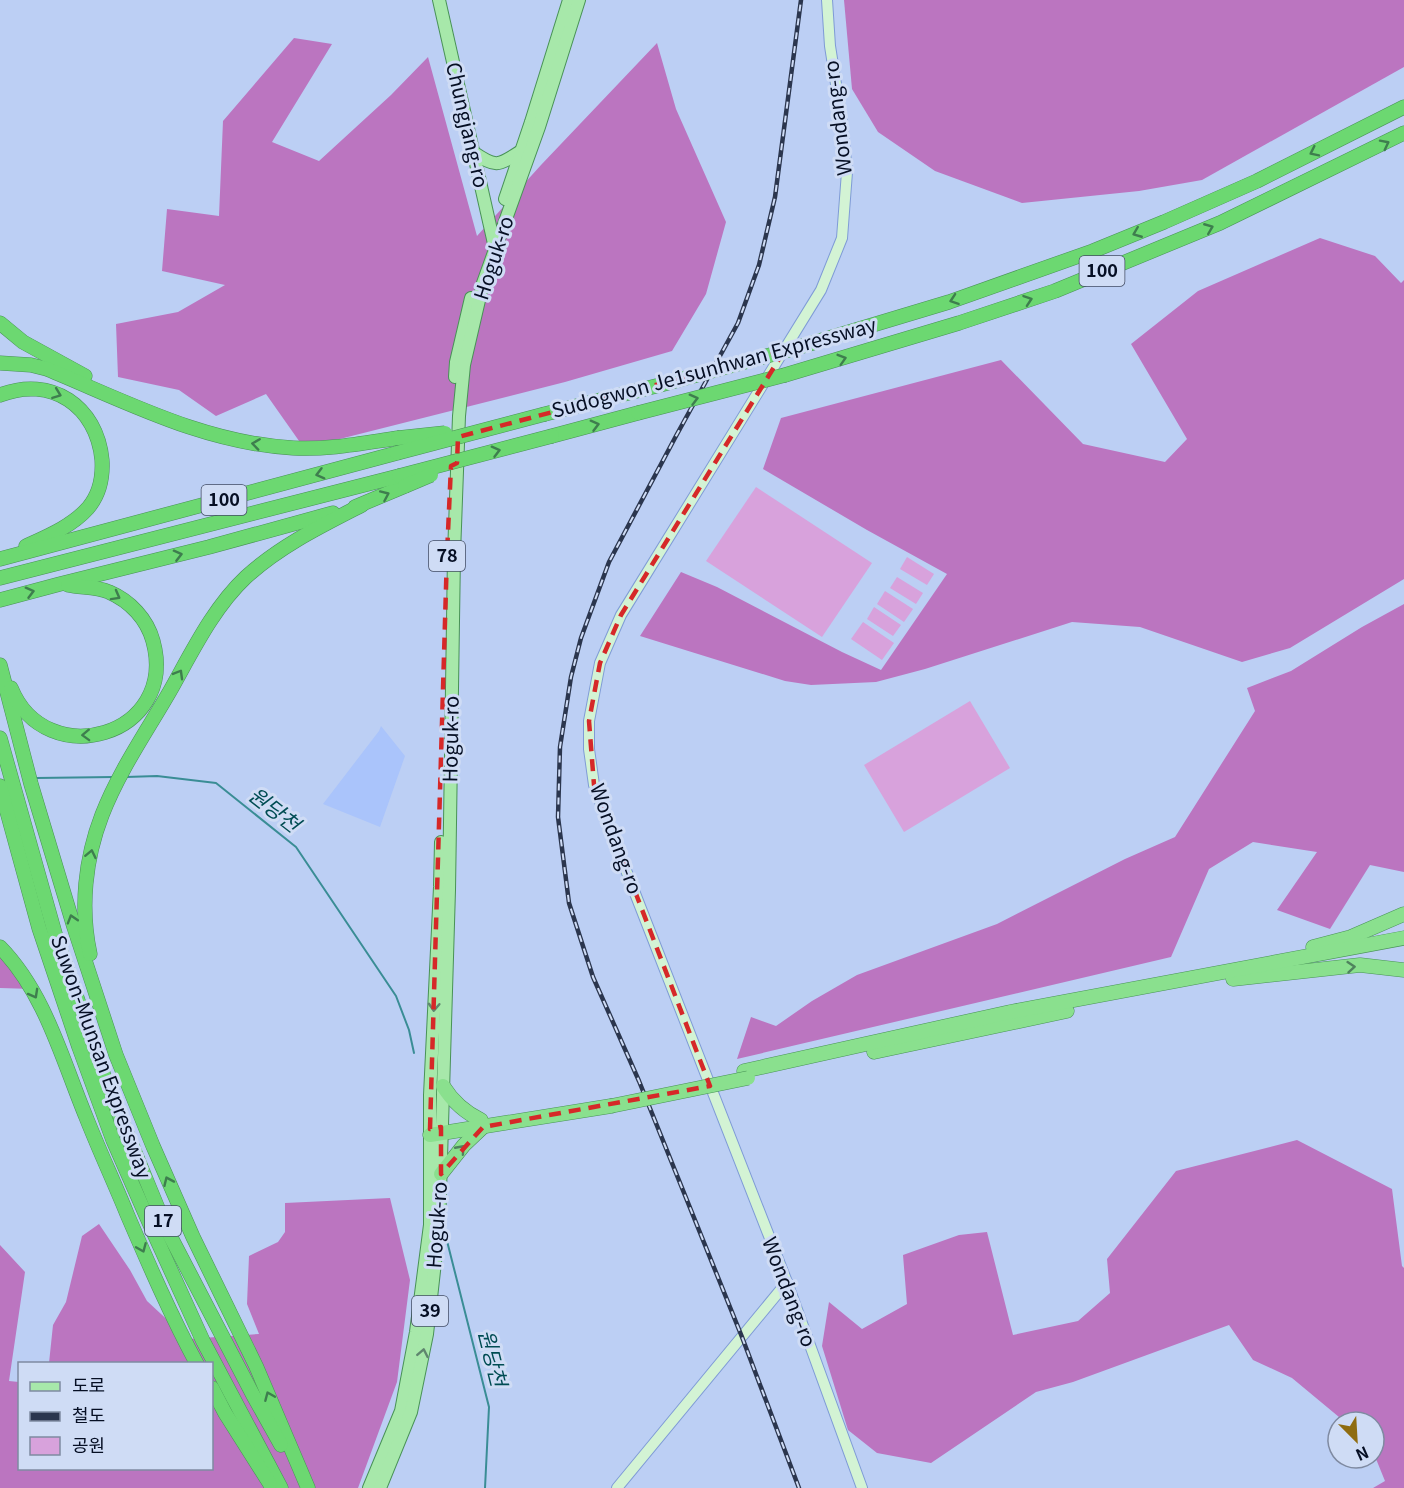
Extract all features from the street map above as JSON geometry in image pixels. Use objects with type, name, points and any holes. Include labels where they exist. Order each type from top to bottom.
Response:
[{"type":"highway","name":"Sudogwon Je1sunhwan Expressway","points":[[0,558],[49,541],[660,385],[796,348],[949,302],[1164,222],[1257,181],[1404,107]]},
{"type":"highway","name":"Sudogwon Je1sunhwan Expressway","points":[[0,578],[402,481],[470,458],[786,375],[959,323],[1055,291],[1220,223],[1404,133]]},
{"type":"highway","points":[[0,323],[23,342],[175,423]]},
{"type":"highway","points":[[0,363],[31,365],[46,369],[175,423],[226,439],[255,444],[319,448],[486,429]]},
{"type":"highway","points":[[0,395],[32,388],[54,392],[68,398],[86,416],[98,440],[102,468],[96,497],[78,517],[49,541]]},
{"type":"highway","points":[[116,1055],[92,964],[86,931],[86,885],[94,838],[102,814],[127,765],[213,618],[244,579],[286,546],[402,481]]},
{"type":"highway","points":[[0,600],[362,505]]},
{"type":"highway","points":[[0,656],[21,708],[46,729],[84,736],[108,732],[129,721],[144,705],[153,688],[157,664],[152,637],[143,618],[126,601],[107,591],[60,584]]},
{"type":"highway","points":[[0,665],[31,784],[116,1055],[193,1237],[256,1366],[307,1488]]},
{"type":"highway","name":"Suwon-Munsan Expressway","points":[[0,738],[6,785],[39,928],[79,1047],[114,1140],[203,1341],[281,1488]]},
{"type":"highway","name":"Suwon-Munsan Expressway","points":[[6,785],[106,1082],[166,1228],[253,1395],[307,1488]]},
{"type":"highway","points":[[1209,978],[1351,937],[1404,914]]},
{"type":"highway","points":[[1209,978],[1404,938]]},
{"type":"highway","points":[[436,1131],[609,1103],[746,1074],[1010,1012],[1404,944]]},
{"type":"highway","points":[[3,949],[36,996],[49,1023],[147,1260],[196,1362]]},
{"type":"highway","points":[[1209,978],[1360,965],[1404,970]]},
{"type":"highway","points":[[443,1086],[452,1100],[482,1124]]},
{"type":"highway","points":[[441,1174],[482,1124]]},
{"type":"highway","points":[[213,1391],[273,1488]]},
{"type":"main road","name":"Chungjang-ro","points":[[439,0],[495,249]]},
{"type":"main road","name":"Hoguk-ro","points":[[380,1488],[411,1412],[427,1334],[440,1227],[441,1174],[430,1095],[440,887],[447,554],[456,362],[476,280],[521,151],[568,0]]},
{"type":"main road","name":"Hoguk-ro","points":[[369,1488],[401,1411],[416,1332],[430,1225],[436,1131],[443,1086],[454,554],[459,416],[464,365],[483,283],[539,127],[579,0]]},
{"type":"main road","name":"Wondang-ro","points":[[827,0],[830,46],[847,172],[842,238],[821,290],[621,615],[600,663],[589,721],[589,749],[594,785],[605,816],[787,1282],[862,1488]]},
{"type":"main road","points":[[473,152],[494,164],[507,160],[521,151]]},
{"type":"main road","points":[[617,1488],[787,1282]]},
{"type":"highlighted area","points":[[784,351],[621,615],[600,663],[589,721],[594,785],[710,1086],[483,1127],[441,1174],[441,1127],[430,1129],[447,554],[451,466],[457,463],[458,437]]},
{"type":"shaded area","points":[[844,0],[1404,0],[1404,67],[1202,180],[1139,191],[1022,203],[935,171],[878,132],[852,89]]},
{"type":"shaded area","points":[[294,38],[332,44],[272,142],[319,161],[391,95],[428,57],[477,236],[657,43],[676,109],[726,222],[706,294],[672,351],[565,382],[304,448],[266,394],[216,416],[179,390],[118,377],[116,324],[178,312],[225,285],[162,271],[167,209],[219,216],[223,121]]},
{"type":"shaded area","points":[[1320,238],[1375,256],[1401,283],[1404,280],[1404,579],[1290,648],[1242,662],[1140,627],[1072,622],[925,669],[876,682],[811,685],[785,681],[640,636],[681,572],[717,587],[881,670],[947,574],[763,469],[781,418],[1001,360],[1083,444],[1165,462],[1187,439],[1131,344],[1198,291]]},
{"type":"shaded area","points":[[1404,604],[1404,872],[1370,865],[1330,929],[1277,910],[1317,852],[1253,842],[1209,869],[1171,957],[737,1059],[751,1017],[776,1026],[812,1001],[857,975],[997,924],[1125,859],[1175,837],[1255,711],[1247,688],[1291,671]]},
{"type":"shaded area","points":[[381,726],[405,756],[380,827],[323,804]]},
{"type":"shaded area","points":[[0,951],[33,989],[0,988]]},
{"type":"shaded area","points":[[1297,1140],[1392,1189],[1404,1268],[1404,1488],[1373,1488],[1385,1481],[1381,1470],[1386,1470],[1386,1410],[1331,1410],[1292,1378],[1253,1360],[1229,1325],[1073,1382],[1036,1392],[931,1463],[877,1453],[848,1430],[822,1346],[829,1302],[862,1329],[907,1304],[903,1255],[959,1235],[987,1232],[1013,1335],[1078,1321],[1110,1293],[1107,1259],[1176,1171]]},
{"type":"shaded area","points":[[390,1198],[410,1280],[397,1382],[358,1488],[0,1488],[0,1245],[25,1272],[9,1381],[18,1382],[18,1470],[213,1470],[213,1362],[49,1362],[53,1325],[66,1302],[82,1236],[99,1224],[130,1270],[147,1301],[188,1339],[259,1334],[247,1304],[249,1256],[278,1242],[285,1232],[285,1203]]},
{"type":"green space","points":[[756,487],[872,563],[822,637],[706,561]]},
{"type":"green space","points":[[907,557],[934,574],[927,585],[900,569]]},
{"type":"green space","points":[[897,577],[923,593],[916,604],[890,588]]},
{"type":"green space","points":[[885,591],[913,609],[904,622],[877,604]]},
{"type":"green space","points":[[874,607],[901,625],[893,636],[867,619]]},
{"type":"green space","points":[[863,622],[894,643],[882,660],[851,639]]},
{"type":"green space","points":[[970,701],[1010,768],[904,832],[864,765]]},
{"type":"waterway","name":"원당천","points":[[126,777],[157,776],[216,783],[296,847],[396,996],[409,1030],[414,1053]]},
{"type":"waterway","name":"원당천","points":[[36,778],[114,777]]},
{"type":"waterway","name":"원당천","points":[[446,1237],[489,1407],[485,1488]]},
{"type":"railway","points":[[799,1488],[742,1337],[639,1081],[593,977],[569,903],[558,817],[560,747],[571,677],[581,638],[609,562],[738,323],[759,265],[775,197],[801,0]]}]
